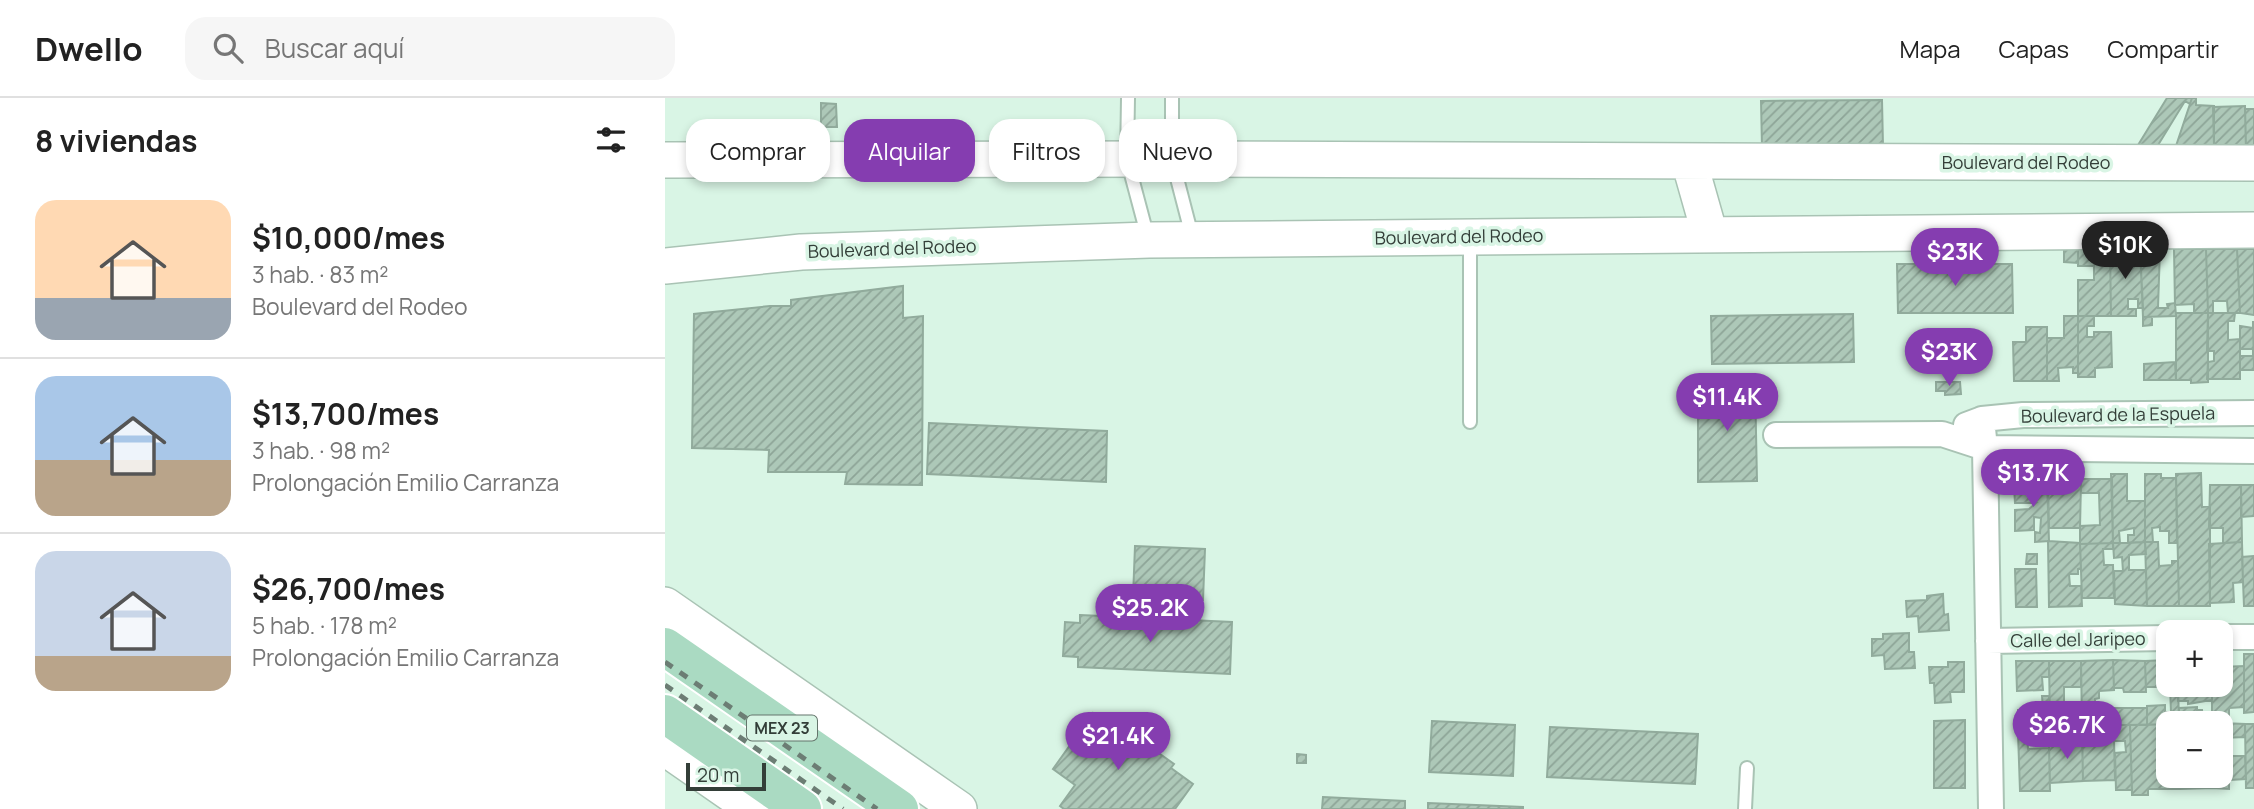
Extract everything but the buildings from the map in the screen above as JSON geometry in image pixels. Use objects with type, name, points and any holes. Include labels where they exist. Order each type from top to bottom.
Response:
[{"type":"main road","name":"MEX 23","points":[[665,647],[899,809]]},
{"type":"main road","name":"MEX 23","points":[[665,714],[802,809]]},
{"type":"street","name":"Boulevard del Rodeo","points":[[665,160],[1119,159]]},
{"type":"street","name":"Boulevard del Rodeo","points":[[1237,159],[2254,163]]},
{"type":"street","points":[[1689,161],[1710,235]]},
{"type":"street","name":"Boulevard del Rodeo","points":[[665,267],[801,252],[1149,240],[2254,230]]},
{"type":"street","name":"Boulevard de la Espuela","points":[[1943,434],[1982,419],[2022,415],[2254,413]]},
{"type":"street","points":[[1982,419],[1985,448],[1991,809]]},
{"type":"street","points":[[1776,435],[1943,434]]},
{"type":"street","name":"Boulevard de la Espuela","points":[[1943,434],[1985,448],[2254,451]]},
{"type":"street","points":[[665,605],[959,809]]},
{"type":"street","points":[[2233,637],[2254,637]]},
{"type":"street","name":"Calle del Jaripeo","points":[[1988,641],[2156,638]]},
{"type":"street","points":[[665,748],[753,809]]},
{"type":"lane","points":[[1128,98],[1128,119]]},
{"type":"lane","points":[[1172,98],[1172,119]]},
{"type":"lane","points":[[1134,182],[1149,240]]},
{"type":"lane","points":[[1178,182],[1193,240]]},
{"type":"lane","points":[[1470,237],[1470,422]]},
{"type":"lane","points":[[1745,809],[1747,768]]},
{"type":"railway","points":[[665,662],[877,809]]},
{"type":"railway","points":[[665,685],[843,809]]}]
